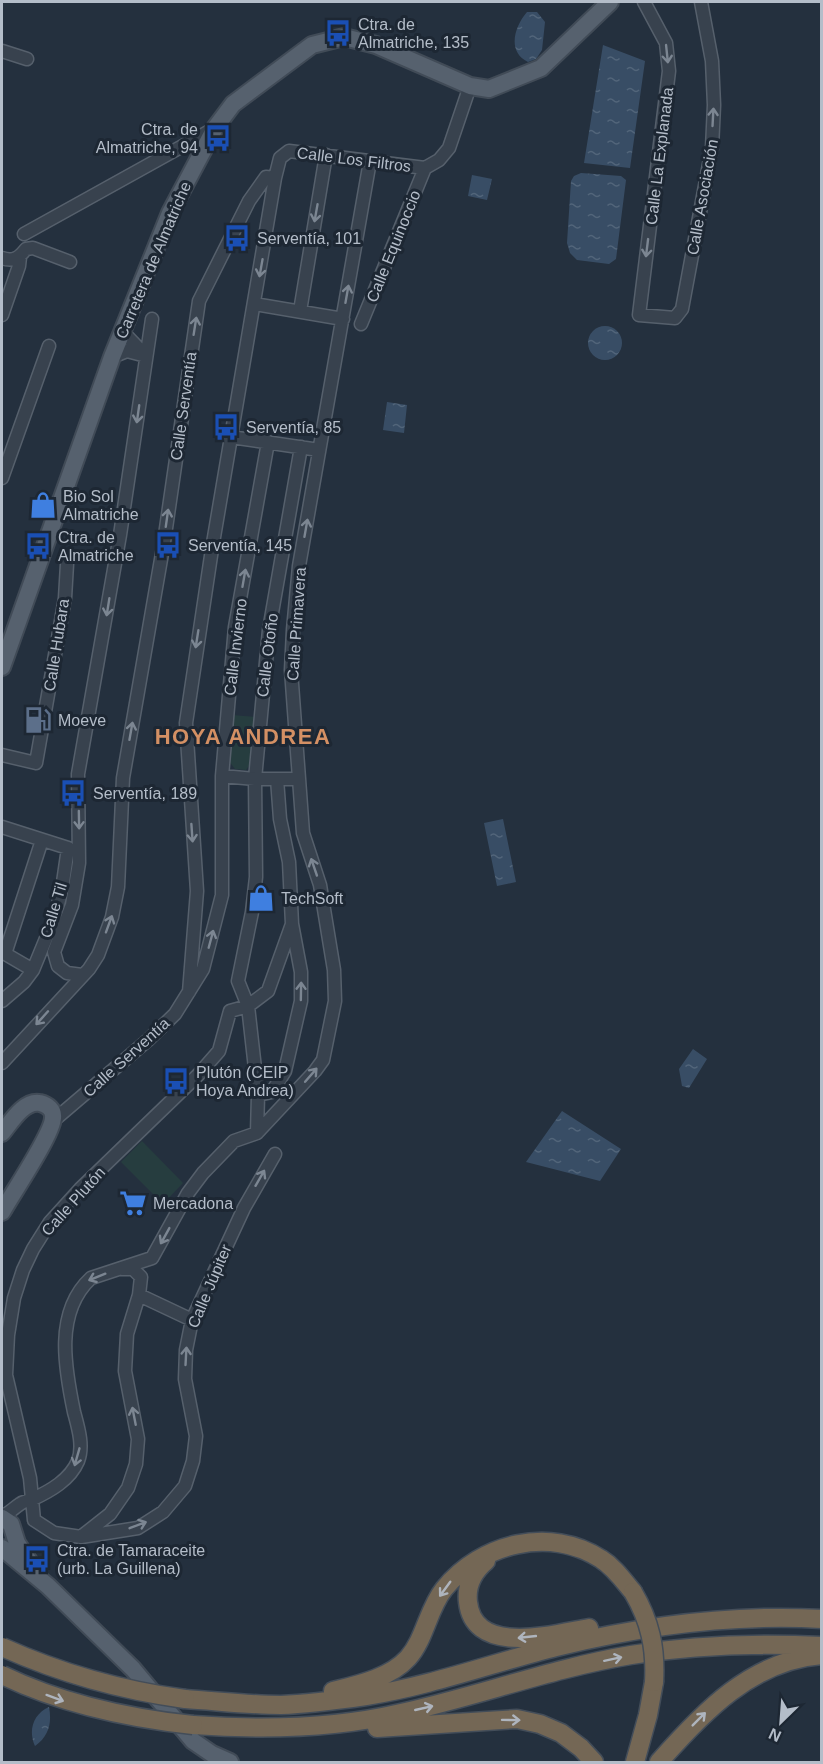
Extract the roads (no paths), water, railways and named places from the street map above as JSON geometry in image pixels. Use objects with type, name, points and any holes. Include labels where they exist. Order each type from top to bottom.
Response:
[{"type":"highway","points":[[2,1647],[44,1665],[100,1684],[185,1699],[246,1699],[324,1693],[364,1682],[396,1668],[408,1658],[442,1591],[457,1574],[471,1563],[510,1545],[525,1542],[553,1542],[578,1548],[601,1559],[633,1592],[649,1623],[655,1663],[654,1682],[635,1762]]},
{"type":"highway","points":[[510,1545],[478,1568],[466,1592],[468,1607],[474,1621],[488,1632],[504,1638],[523,1639],[623,1623],[738,1611],[818,1619]]},
{"type":"highway","points":[[246,1699],[305,1704],[369,1695],[432,1681],[556,1647],[629,1631],[737,1619],[818,1619]]},
{"type":"highway","points":[[242,1732],[333,1725],[381,1717],[440,1704],[566,1669],[631,1655],[748,1645],[822,1646]]},
{"type":"highway","points":[[659,1762],[711,1706],[731,1690],[774,1667],[822,1655]]},
{"type":"highway","points":[[2,1675],[60,1700],[82,1706],[157,1721],[242,1732],[297,1734],[517,1719],[540,1724],[561,1733],[594,1762]]},
{"type":"main road","name":"Carretera de Almatriche","points":[[2,667],[112,357],[170,213],[215,128],[233,104],[312,45],[344,37],[376,45],[470,86],[489,89],[541,69],[610,2]]},
{"type":"main road","points":[[2,1133],[24,1108],[36,1102],[46,1104],[53,1111],[53,1121],[43,1143],[4,1203]]},
{"type":"main road","points":[[2,1517],[11,1524],[5,1542],[26,1556],[48,1586],[133,1669],[193,1741],[212,1754],[230,1762]]},
{"type":"street","name":"Calle La Explanada","points":[[644,2],[666,43],[669,71],[639,315],[675,318]]},
{"type":"street","name":"Calle Asociación","points":[[675,318],[682,309],[712,148],[714,105],[712,61],[701,2]]},
{"type":"street","points":[[2,51],[27,59]]},
{"type":"street","name":"Calle Los Filtros","points":[[275,178],[280,158],[289,151],[425,168],[439,160],[449,148],[470,86]]},
{"type":"street","points":[[24,234],[215,128]]},
{"type":"street","points":[[300,311],[326,155]]},
{"type":"street","name":"Calle Primavera","points":[[257,1133],[323,1060],[335,1001],[334,970],[320,885],[303,833],[291,670],[299,566],[370,161]]},
{"type":"street","name":"Calle Equinoccio","points":[[361,324],[425,168]]},
{"type":"street","name":"Calle Serventía","points":[[82,975],[98,955],[112,917],[118,887],[123,778],[164,542],[200,301],[249,201],[266,177],[275,178]]},
{"type":"street","points":[[189,992],[196,891],[186,723],[275,178]]},
{"type":"street","points":[[2,315],[20,257],[26,249],[33,248],[70,262]]},
{"type":"street","points":[[2,260],[20,257]]},
{"type":"street","points":[[254,304],[343,319]]},
{"type":"street","points":[[82,975],[68,973],[58,966],[54,952],[72,905],[79,863],[78,774],[120,535],[152,319]]},
{"type":"street","points":[[122,331],[146,356]]},
{"type":"street","points":[[2,478],[5,458],[49,346]]},
{"type":"street","points":[[112,357],[127,351],[146,356]]},
{"type":"street","points":[[231,437],[319,450]]},
{"type":"street","name":"Calle Invierno","points":[[189,992],[203,969],[222,895],[222,776],[235,627],[268,442]]},
{"type":"street","name":"Calle Otoño","points":[[257,1133],[258,1095],[248,1006],[238,981],[252,912],[256,877],[255,779],[269,630],[301,447]]},
{"type":"street","name":"Calle Hubara","points":[[2,755],[36,763],[65,598],[67,564]]},
{"type":"street","points":[[222,776],[299,779]]},
{"type":"street","points":[[258,1095],[272,1092],[285,1071],[301,1001],[302,972],[292,924],[289,862],[280,819],[277,779]]},
{"type":"street","points":[[2,830],[42,840],[3,953],[33,970],[24,982],[2,1001]]},
{"type":"street","name":"Calle Til","points":[[33,970],[54,919],[62,889],[68,848],[42,840]]},
{"type":"street","points":[[248,1006],[268,991],[292,924]]},
{"type":"street","points":[[2,1063],[82,975]]},
{"type":"street","name":"Calle Serventía","points":[[53,1121],[148,1040],[174,1014],[189,992]]},
{"type":"street","name":"Calle Plutón","points":[[34,1520],[30,1478],[6,1375],[8,1335],[14,1298],[23,1270],[50,1222],[80,1189],[198,1075],[219,1051],[230,1011],[248,1006]]},
{"type":"street","points":[[2,1517],[21,1503],[58,1485],[69,1475],[78,1461],[81,1440],[65,1370],[66,1330],[74,1300],[83,1285],[91,1278],[152,1258],[188,1194],[203,1173],[234,1141],[257,1133]]},
{"type":"street","name":"Calle Júpiter","points":[[34,1520],[54,1533],[81,1537],[138,1528],[163,1512],[185,1486],[193,1461],[196,1436],[185,1379],[186,1350],[192,1320],[244,1208],[275,1154]]},
{"type":"street","points":[[81,1537],[110,1514],[128,1488],[136,1464],[138,1439],[125,1371],[127,1334],[139,1295],[141,1277],[133,1269],[120,1269]]},
{"type":"street","points":[[139,1295],[192,1320]]},
{"type":"street","points":[[5,1542],[34,1520]]},
{"type":"water","points":[[527,12],[537,12],[545,22],[542,50],[536,59],[528,62],[521,58],[515,46],[516,32]]},
{"type":"water","points":[[603,45],[645,61],[630,168],[584,163]]},
{"type":"water","points":[[581,173],[621,176],[626,180],[616,259],[609,264],[577,260],[570,253],[567,243],[571,181],[574,176]]},
{"type":"water","points":[[472,175],[492,179],[487,200],[468,196]]},
{"type":"water","points":[[605,326],[617,331],[622,343],[617,355],[605,360],[593,355],[588,343],[593,331]]},
{"type":"water","points":[[387,402],[407,405],[404,433],[383,430]]},
{"type":"water","points":[[503,819],[516,882],[497,886],[484,823]]},
{"type":"water","points":[[693,1049],[707,1059],[689,1088],[682,1086],[679,1069]]},
{"type":"water","points":[[562,1111],[621,1149],[600,1181],[526,1162]]},
{"type":"water","points":[[49,1707],[48,1729],[44,1738],[35,1746],[32,1735],[33,1724],[39,1714]]},
{"type":"place","name":"Ctra. de Almatriche, 135","points":[[338,33]]},
{"type":"place","name":"Ctra. de Almatriche, 94","points":[[218,138]]},
{"type":"place","name":"Serventía, 101","points":[[237,238]]},
{"type":"place","name":"Serventía, 85","points":[[226,427]]},
{"type":"place","name":"Bio Sol Almatriche","points":[[43,505]]},
{"type":"place","name":"Serventía, 145","points":[[168,545]]},
{"type":"place","name":"Ctra. de Almatriche","points":[[38,546]]},
{"type":"place","name":"Moeve","points":[[38,720]]},
{"type":"place","name":"Serventía, 189","points":[[73,793]]},
{"type":"place","name":"TechSoft","points":[[261,898]]},
{"type":"place","name":"Plutón (CEIP Hoya Andrea)","points":[[176,1081]]},
{"type":"place","name":"Mercadona","points":[[133,1203]]},
{"type":"place","name":"Ctra. de Tamaraceite (urb. La Guillena)","points":[[37,1559]]},
{"type":"district","name":"HOYA ANDREA","points":[[243,736]]}]
